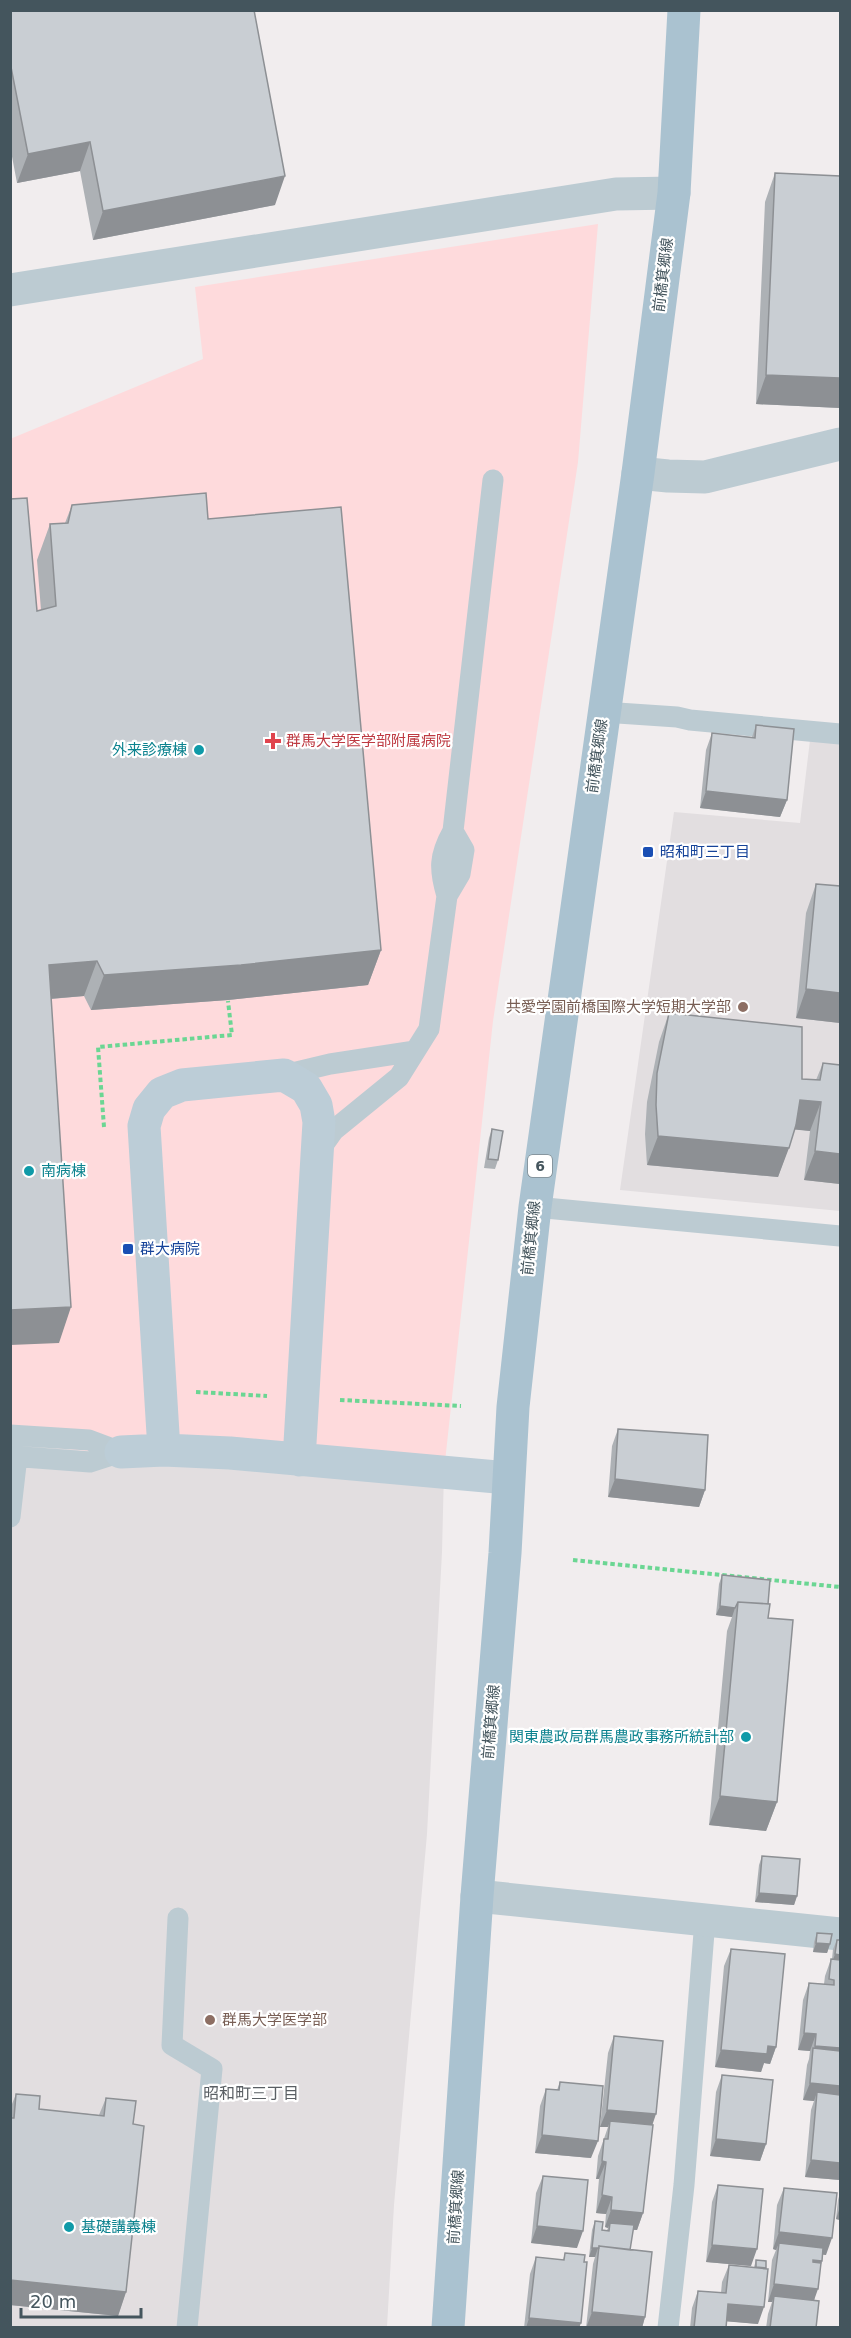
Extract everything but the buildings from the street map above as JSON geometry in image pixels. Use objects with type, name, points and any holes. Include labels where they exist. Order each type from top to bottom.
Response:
[{"type":"main road","name":"前橋箕郷線","points":[[448,2328],[477,1896],[505,1553],[513,1407],[535,1206],[638,473],[674,193],[684,10]]},
{"type":"street","points":[[10,290],[616,194],[674,193]]},
{"type":"street","points":[[638,473],[705,477],[840,444]]},
{"type":"street","points":[[164,1450],[144,1126],[148,1109],[162,1093],[182,1085],[284,1075],[306,1088],[316,1105],[319,1122],[299,1460]]},
{"type":"street","points":[[121,1452],[164,1450],[231,1453],[508,1478]]},
{"type":"street","points":[[477,1896],[840,1934]]},
{"type":"lane","points":[[319,1151],[334,1130],[399,1077],[429,1029],[447,896],[440,873],[443,849],[453,831],[493,480]]},
{"type":"lane","points":[[603,712],[840,734]]},
{"type":"lane","points":[[284,1075],[340,1062],[415,1051]]},
{"type":"lane","points":[[535,1206],[840,1236]]},
{"type":"lane","points":[[10,1435],[89,1440],[121,1452]]},
{"type":"lane","points":[[10,1517],[14,1456],[90,1462],[121,1452]]},
{"type":"lane","points":[[178,1918],[172,2045],[212,2068],[187,2328]]},
{"type":"lane","points":[[668,2328],[684,2185],[705,1920]]},
{"type":"path","points":[[104,1131],[98,1047],[232,1035],[228,1000]]},
{"type":"path","points":[[162,1393],[197,1392],[461,1406]]},
{"type":"path","points":[[573,1560],[840,1587]]},
{"type":"shaded area","name":"群馬大学医学部附属病院","points":[[598,224],[578,462],[493,1021],[444,1471],[88,1451],[11,1444],[10,439],[203,359],[195,287]]},
{"type":"shaded area","name":"共愛学園前橋国際大学短期大学部","points":[[810,740],[840,743],[840,1211],[620,1190],[674,812],[800,823]]},
{"type":"shaded area","name":"群馬大学医学部","points":[[10,1444],[88,1451],[444,1471],[427,1834],[394,2205],[387,2327],[11,2327]]},
{"type":"place","name":"群馬大学医学部附属病院","points":[[273,741]]},
{"type":"place","name":"外来診療棟","points":[[199,750]]},
{"type":"place","name":"昭和町三丁目","points":[[648,852]]},
{"type":"place","name":"共愛学園前橋国際大学短期大学部","points":[[743,1007]]},
{"type":"place","name":"南病棟","points":[[29,1171]]},
{"type":"place","name":"群大病院","points":[[128,1249]]},
{"type":"place","name":"関東農政局群馬農政事務所統計部","points":[[746,1737]]},
{"type":"place","name":"群馬大学医学部","points":[[210,2020]]},
{"type":"place","name":"基礎講義棟","points":[[69,2227]]},
{"type":"district","name":"昭和町三丁目","points":[[251,2093]]}]
